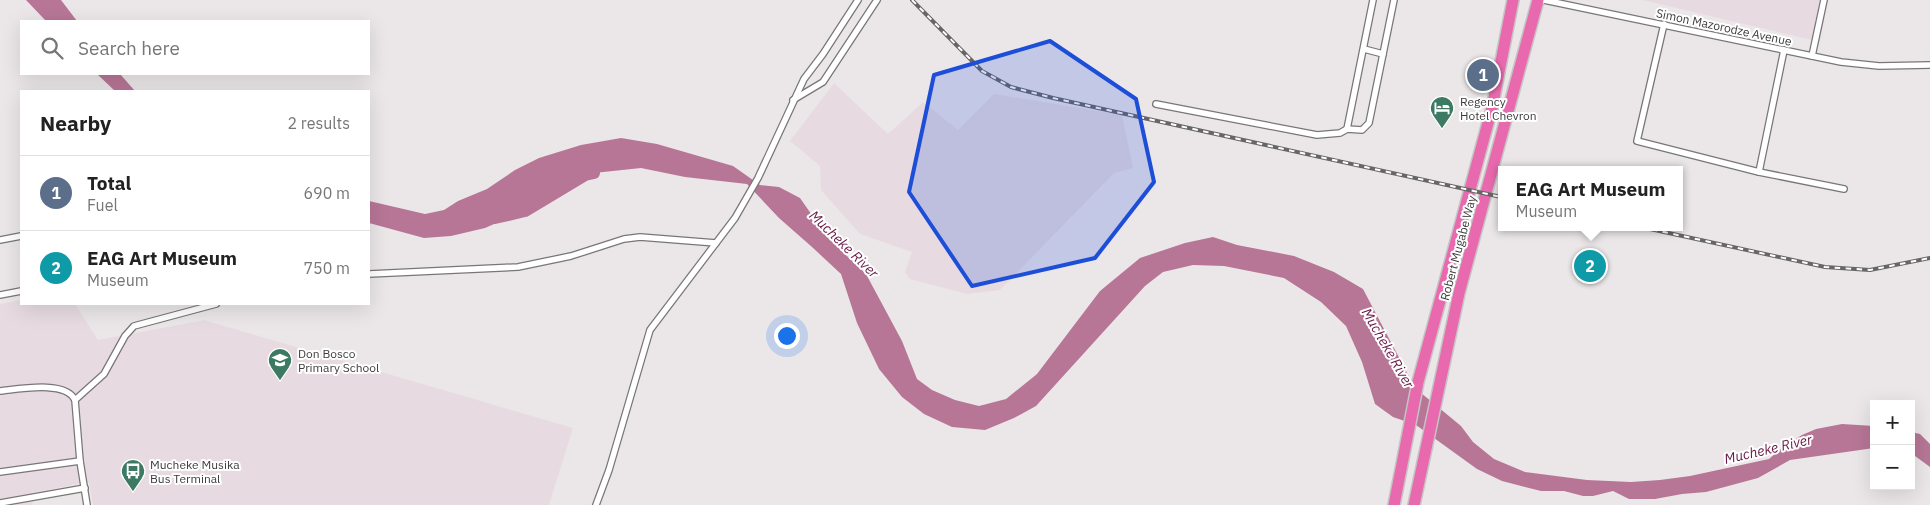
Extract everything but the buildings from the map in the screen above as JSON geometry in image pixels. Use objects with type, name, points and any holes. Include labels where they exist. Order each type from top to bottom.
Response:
[{"type":"highway","name":"Robert Mugabe Way","points":[[1394,505],[1418,382],[1492,108],[1513,0]]},
{"type":"highway","name":"Robert Mugabe Way","points":[[1414,505],[1460,294],[1538,0]]},
{"type":"street","points":[[596,505],[650,330],[735,218],[758,178],[804,79],[823,54],[858,0]]},
{"type":"street","points":[[793,100],[823,82],[877,0]]},
{"type":"street","points":[[1347,129],[1373,0]]},
{"type":"street","points":[[1156,104],[1317,135],[1340,133],[1347,129],[1359,131],[1365,129],[1369,123],[1394,0]]},
{"type":"street","name":"Simon Mazorodze Avenue","points":[[1544,0],[1861,65],[1930,64]]},
{"type":"street","points":[[1812,56],[1824,0]]},
{"type":"street","points":[[1664,24],[1637,141],[1759,172],[1844,189]]},
{"type":"street","points":[[1364,49],[1383,54]]},
{"type":"street","points":[[1759,172],[1784,50]]},
{"type":"street","points":[[0,240],[20,236]]},
{"type":"street","points":[[370,274],[518,266],[571,256],[624,239],[640,237],[716,243]]},
{"type":"street","points":[[0,295],[20,291]]},
{"type":"street","points":[[75,400],[104,374],[125,336],[134,326],[212,305]]},
{"type":"street","points":[[0,391],[48,388],[70,391],[75,400],[80,461],[87,505]]},
{"type":"street","points":[[0,472],[80,461]]},
{"type":"street","points":[[0,503],[84,488]]},
{"type":"street","points":[[34,497],[35,505]]},
{"type":"highlighted area","points":[[1050,41],[1136,99],[1154,182],[1095,258],[972,286],[909,192],[934,75]]},
{"type":"shaded area","points":[[1642,0],[1828,0],[1820,42]]},
{"type":"shaded area","points":[[834,83],[888,134],[923,102],[958,130],[994,94],[1122,115],[1133,168],[1114,173],[1000,290],[967,294],[910,279],[905,272],[912,252],[860,234],[821,190],[820,166],[790,141]]},
{"type":"shaded area","name":"Don Bosco Primary School","points":[[20,300],[20,305],[76,305],[98,340],[204,320],[573,428],[549,505],[93,505],[89,482],[31,493],[33,505],[0,505],[0,304]]},
{"type":"water","points":[[26,0],[61,0],[76,20],[45,20]]},
{"type":"water","points":[[98,75],[121,75],[134,90],[114,90]]},
{"type":"water","points":[[621,138],[657,144],[733,166],[760,185],[779,187],[800,198],[828,238],[866,274],[902,341],[917,379],[932,390],[955,400],[979,406],[1006,399],[1037,374],[1100,291],[1140,258],[1185,243],[1213,237],[1237,245],[1294,256],[1334,272],[1363,289],[1415,388],[1461,426],[1473,442],[1494,459],[1525,472],[1587,480],[1631,482],[1690,476],[1769,459],[1802,435],[1816,429],[1842,424],[1870,426],[1870,449],[1790,460],[1758,478],[1706,492],[1655,499],[1629,499],[1613,491],[1593,496],[1583,496],[1564,491],[1541,491],[1502,481],[1477,469],[1416,425],[1393,417],[1375,404],[1362,362],[1346,326],[1321,302],[1284,278],[1224,266],[1193,265],[1163,272],[1145,286],[1036,406],[985,430],[952,427],[924,414],[902,397],[879,369],[857,323],[841,274],[779,218],[747,184],[685,177],[641,168],[594,173],[563,184],[501,221],[485,228],[451,236],[424,238],[370,223],[370,201],[425,214],[444,210],[458,201],[487,189],[515,170],[539,158],[581,145]]},
{"type":"water","points":[[1915,433],[1920,434],[1930,444],[1930,467],[1915,456]]},
{"type":"waterway","name":"Mucheke River","points":[[495,218],[525,211],[585,175],[594,173]]},
{"type":"railway","points":[[912,0],[982,71],[1011,87],[1053,98],[1498,196]]},
{"type":"railway","points":[[1659,231],[1825,267],[1870,270],[1930,258]]},
{"type":"place","name":"Total","points":[[1483,75]]},
{"type":"place","name":"Regency Hotel Chevron","points":[[1442,129]]},
{"type":"place","name":"EAG Art Museum","points":[[1590,266]]},
{"type":"place","name":"Don Bosco Primary School","points":[[280,381]]},
{"type":"place","name":"Mucheke Musika Bus Terminal","points":[[133,492]]}]
